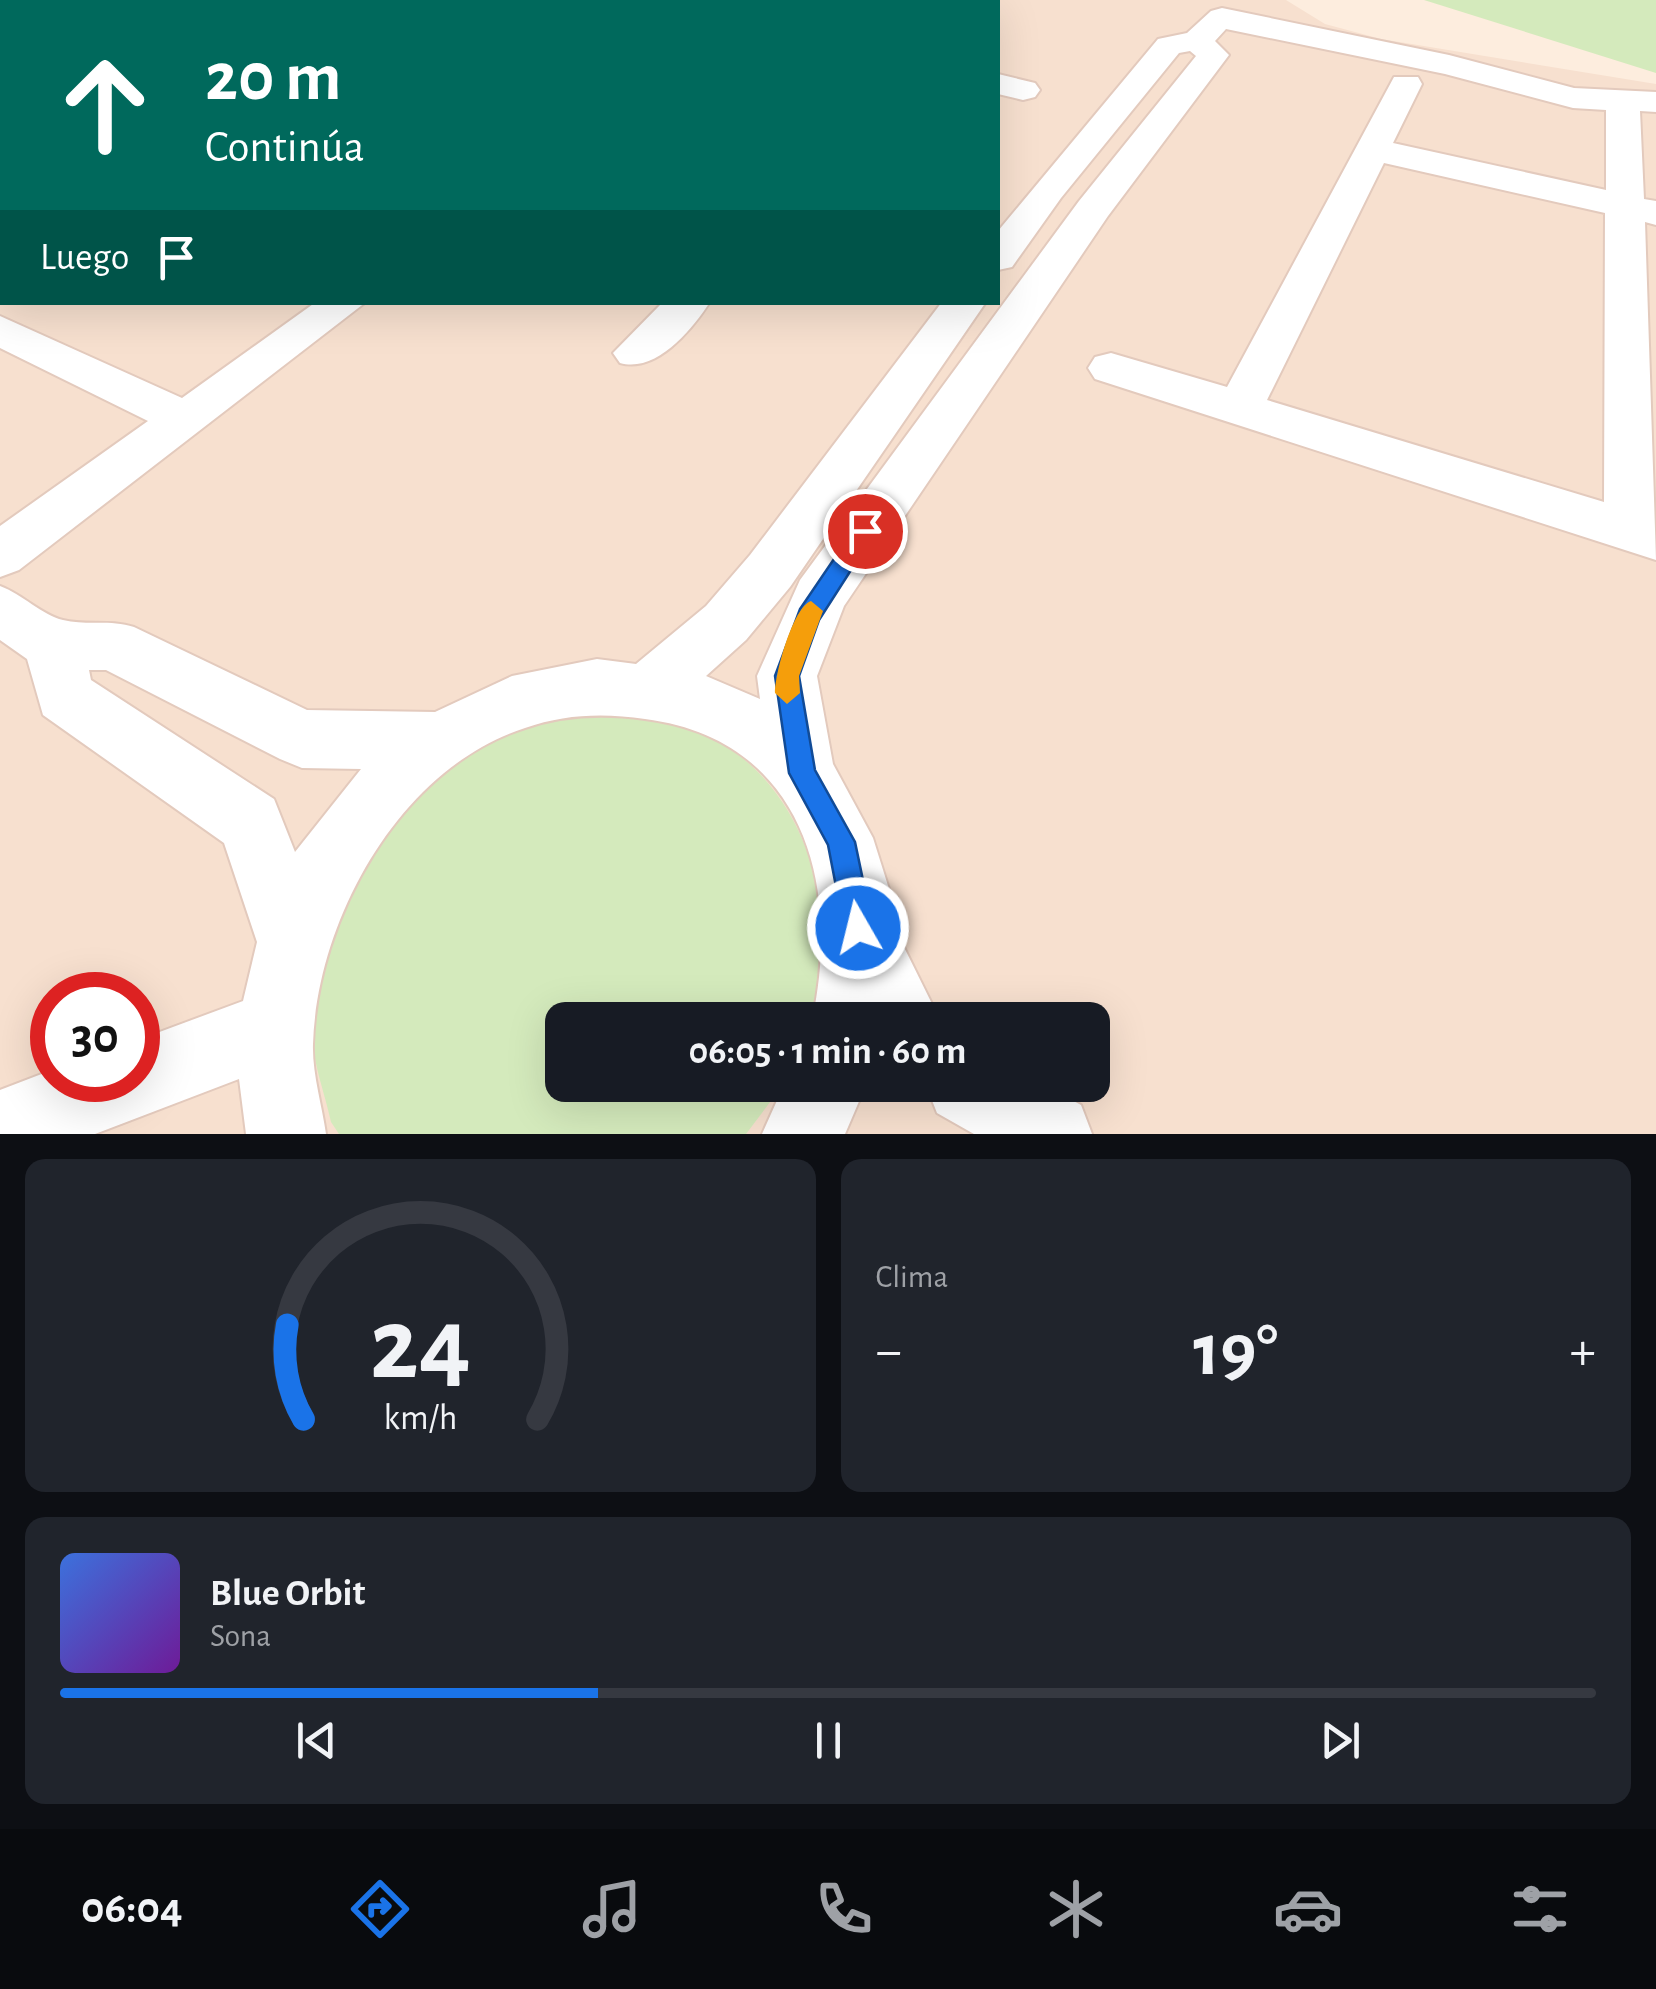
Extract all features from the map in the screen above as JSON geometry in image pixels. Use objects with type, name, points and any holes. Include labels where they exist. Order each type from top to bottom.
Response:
[{"type":"street","points":[[802,773],[787,676],[808,616],[1092,209],[1213,55],[1219,20]]},
{"type":"street","points":[[1000,255],[1048,190],[1170,46],[1219,20],[1449,65],[1540,91],[1639,102],[1643,535],[1112,368]]},
{"type":"street","points":[[1239,409],[1406,84]]},
{"type":"street","points":[[1371,148],[1641,210]]},
{"type":"street","points":[[0,555],[342,305]]},
{"type":"street","points":[[636,353],[686,305]]},
{"type":"street","points":[[651,688],[726,623],[770,571],[963,305]]},
{"type":"street","points":[[0,330],[185,419]]},
{"type":"street","points":[[26,627],[113,645],[302,739],[440,741]]},
{"type":"street","points":[[26,627],[65,696],[250,822],[291,937]]},
{"type":"street","points":[[286,1134],[274,1074],[273,1028],[291,937],[317,877],[352,824],[393,778],[440,741],[477,720],[535,697],[594,686],[651,688],[702,701],[764,735],[802,773],[841,842],[858,928],[880,986],[890,1002]]},
{"type":"street","points":[[853,1002],[858,974],[858,928]]},
{"type":"street","points":[[160,1070],[273,1028]]},
{"type":"street","points":[[0,1130],[75,1102]]},
{"type":"street","points":[[802,1134],[818,1102]]},
{"type":"street","points":[[995,1102],[1052,1134]]},
{"type":"shaded area","points":[[1000,0],[1286,0],[1325,24],[1381,39],[1656,84],[1656,1134],[0,1134],[0,305],[1000,305]]},
{"type":"green space","points":[[1424,0],[1656,0],[1656,73]]},
{"type":"green space","points":[[645,715],[711,738],[745,760],[773,789],[795,823],[820,901],[823,942],[819,982],[814,1002],[545,1002],[545,1102],[770,1102],[746,1134],[339,1134],[331,1122],[318,1074],[312,1026],[320,971],[336,919],[359,871],[388,827],[425,788],[467,757],[515,733],[569,717]]},
{"type":"slow traffic","points":[[787,693],[787,676],[811,611]]},
{"type":"route","points":[[858,928],[841,842],[802,773],[787,676],[808,616],[865,531]]}]
